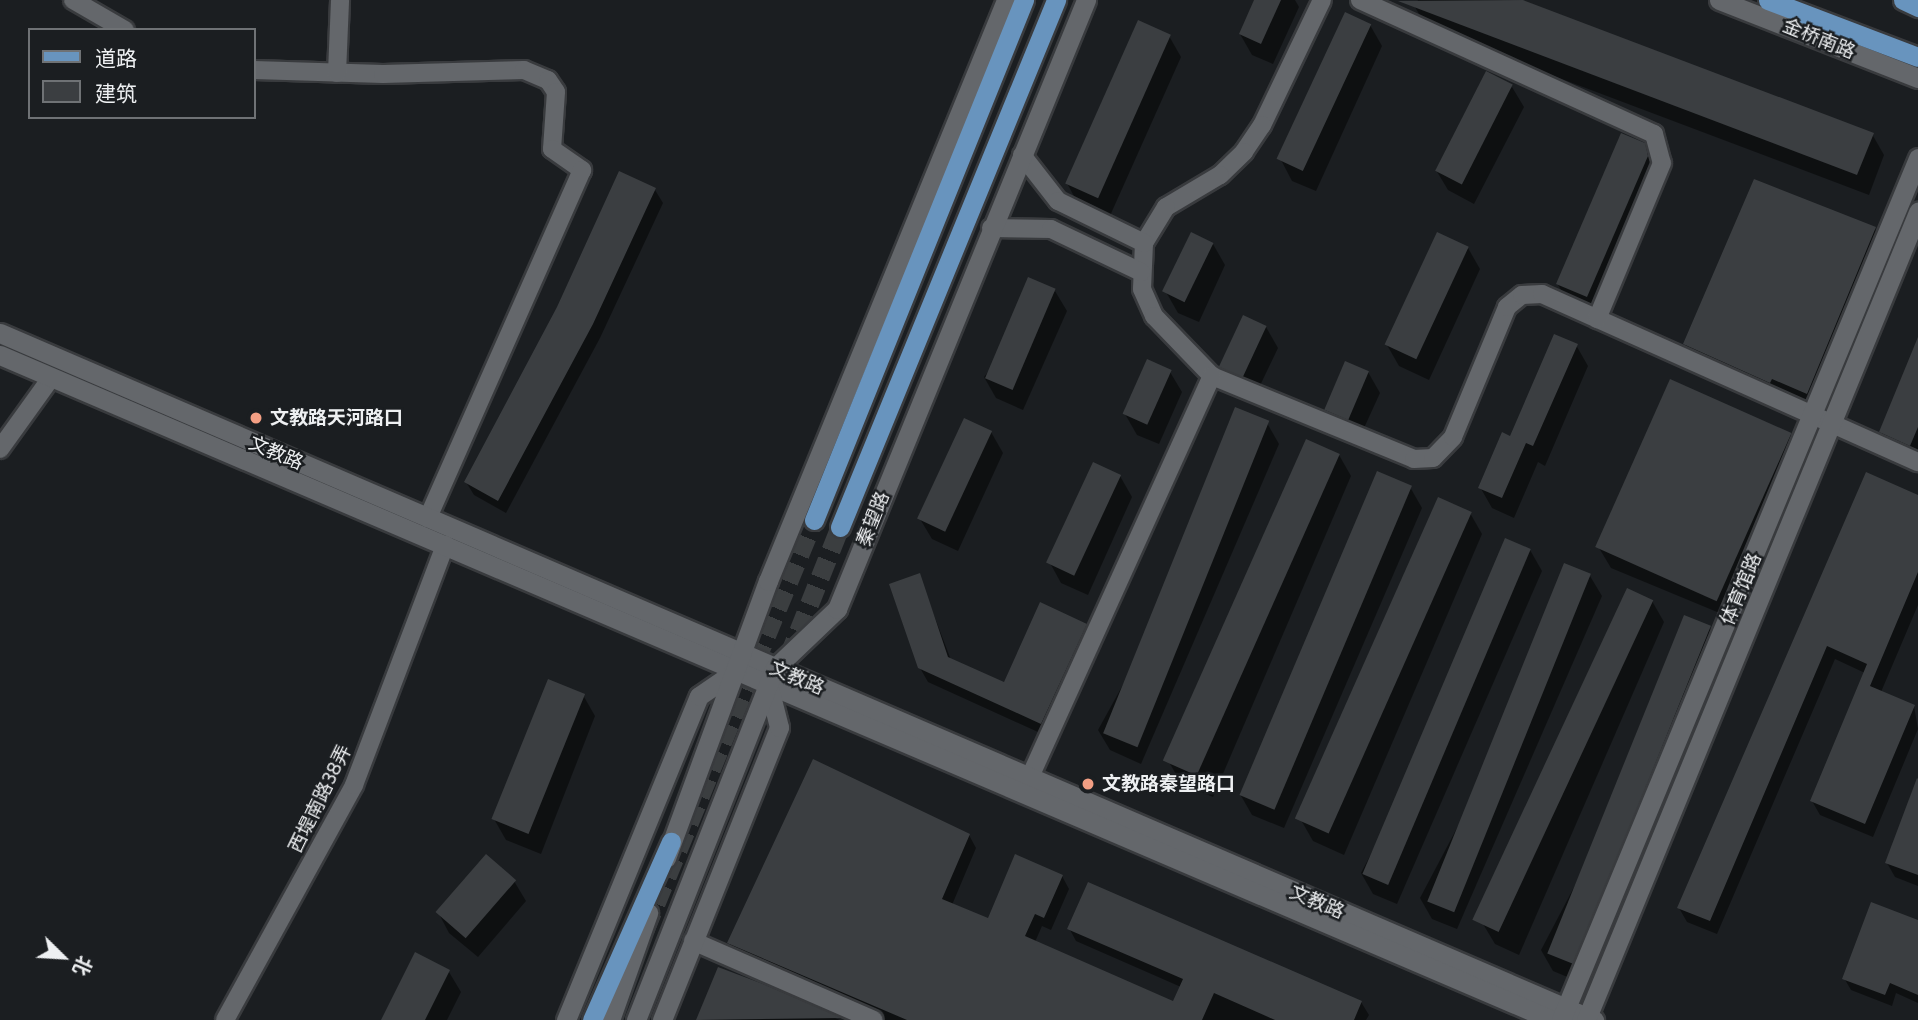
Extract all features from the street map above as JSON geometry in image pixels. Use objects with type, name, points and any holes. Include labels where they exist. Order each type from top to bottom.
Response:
[{"type":"main road","points":[[610,1020],[671,842],[773,568],[1006,0]]},
{"type":"main road","points":[[814,520],[1024,0]]},
{"type":"main road","name":"秦望路","points":[[840,527],[1056,0]]},
{"type":"main road","name":"秦望路","points":[[638,1020],[772,676],[837,609],[1086,0]]},
{"type":"main road","name":"金桥南路","points":[[1719,0],[1918,78]]},
{"type":"main road","name":"金桥南路","points":[[1768,0],[1918,57]]},
{"type":"main road","points":[[1903,0],[1918,7]]},
{"type":"main road","name":"体育馆路","points":[[1560,1016],[1813,416],[1918,158]]},
{"type":"main road","name":"体育馆路","points":[[1589,1019],[1918,212]]},
{"type":"main road","name":"文教路","points":[[0,333],[428,518],[772,676],[1560,1016],[1589,1019]]},
{"type":"main road","name":"文教路","points":[[0,355],[445,545],[740,662]]},
{"type":"main road","points":[[566,1020],[699,696],[740,662]]},
{"type":"main road","points":[[662,1020],[779,727],[772,676]]},
{"type":"main road","name":"文教路","points":[[772,676],[1029,779],[1560,1016]]},
{"type":"main road","points":[[592,1020],[671,842]]},
{"type":"street","points":[[73,0],[122,28]]},
{"type":"street","points":[[337,73],[340,0]]},
{"type":"street","points":[[1322,0],[1262,125],[1244,152],[1220,175],[1166,207],[1143,243],[1142,289],[1153,316],[1212,376],[1424,460],[1448,446],[1514,300],[1542,293],[1918,462]]},
{"type":"street","points":[[1360,0],[1654,134],[1662,163],[1597,319]]},
{"type":"street","points":[[256,70],[337,73],[524,69],[548,80],[556,92],[552,149],[582,170],[428,518]]},
{"type":"street","points":[[1022,155],[1058,201],[1143,243]]},
{"type":"street","points":[[991,228],[1051,229],[1141,272]]},
{"type":"street","points":[[1029,779],[1212,376]]},
{"type":"street","points":[[0,449],[51,378]]},
{"type":"street","name":"西堤南路38弄","points":[[225,1020],[354,785],[445,545]]},
{"type":"street","points":[[693,941],[874,1020]]},
{"type":"building","points":[[1254,0],[1281,0],[1261,44],[1239,34]]},
{"type":"building","points":[[1523,0],[1874,133],[1857,175],[1398,1]]},
{"type":"building","points":[[1345,12],[1371,24],[1303,171],[1277,159]]},
{"type":"building","points":[[1138,20],[1171,35],[1098,198],[1065,184]]},
{"type":"building","points":[[1486,71],[1513,85],[1462,184],[1435,171]]},
{"type":"building","points":[[1621,133],[1645,143],[1648,156],[1587,297],[1556,284]]},
{"type":"building","points":[[619,171],[656,188],[593,324],[498,501],[464,482],[557,307]]},
{"type":"building","points":[[1754,179],[1876,227],[1807,394],[1772,379],[1770,383],[1683,344]]},
{"type":"building","points":[[1191,232],[1213,243],[1185,302],[1162,291]]},
{"type":"building","points":[[1437,232],[1469,247],[1416,359],[1385,344]]},
{"type":"building","points":[[1028,277],[1056,289],[1013,390],[985,378]]},
{"type":"building","points":[[1243,315],[1267,326],[1242,378],[1219,367]]},
{"type":"building","points":[[1554,334],[1578,344],[1533,446],[1526,443],[1502,498],[1478,488],[1502,432],[1510,436]]},
{"type":"building","points":[[1918,337],[1918,427],[1910,446],[1879,432]]},
{"type":"building","points":[[1147,359],[1172,370],[1147,425],[1123,414]]},
{"type":"building","points":[[1345,361],[1369,371],[1348,420],[1324,410]]},
{"type":"building","points":[[1670,379],[1792,433],[1717,601],[1595,547]]},
{"type":"building","points":[[1235,407],[1269,421],[1137,747],[1103,733]]},
{"type":"building","points":[[964,418],[992,431],[945,532],[917,519]]},
{"type":"building","points":[[1306,439],[1340,454],[1197,776],[1163,761]]},
{"type":"building","points":[[1093,462],[1121,475],[1074,576],[1046,563]]},
{"type":"building","points":[[1377,471],[1412,486],[1274,810],[1239,795]]},
{"type":"building","points":[[1866,472],[1918,495],[1918,572],[1870,686],[1915,705],[1865,824],[1810,801],[1867,664],[1827,646],[1710,921],[1677,908]]},
{"type":"building","points":[[1438,497],[1472,512],[1329,834],[1295,819]]},
{"type":"building","points":[[1505,538],[1531,549],[1388,885],[1362,874]]},
{"type":"building","points":[[1564,563],[1591,574],[1454,912],[1427,901]]},
{"type":"building","points":[[920,573],[948,657],[1004,682],[1040,602],[1087,624],[1041,724],[918,668],[889,584]]},
{"type":"building","points":[[1627,588],[1653,600],[1499,932],[1472,920]]},
{"type":"building","points":[[1684,615],[1711,626],[1574,964],[1547,953]]},
{"type":"building","points":[[548,679],[585,694],[529,834],[491,819]]},
{"type":"building","points":[[813,759],[970,834],[942,899],[988,918],[1015,854],[1063,875],[1044,918],[1035,914],[1025,936],[1173,1001],[1183,979],[1067,929],[1088,882],[1362,1001],[1354,1020],[1275,1020],[1214,993],[1202,1020],[907,1020],[727,943]]},
{"type":"building","points":[[1918,779],[1918,875],[1885,863]]},
{"type":"building","points":[[486,854],[516,880],[466,938],[435,912]]},
{"type":"building","points":[[1871,902],[1918,920],[1918,995],[1890,983],[1885,995],[1842,979]]},
{"type":"building","points":[[415,952],[450,970],[425,1020],[381,1020]]},
{"type":"building","points":[[718,967],[763,984],[842,1018],[696,1020]]},
{"type":"tunnel","points":[[645,930],[814,520]]},
{"type":"tunnel","points":[[788,658],[840,527]]},
{"type":"place","name":"文教路天河路口","points":[[256,418]]},
{"type":"place","name":"文教路秦望路口","points":[[1088,784]]}]
